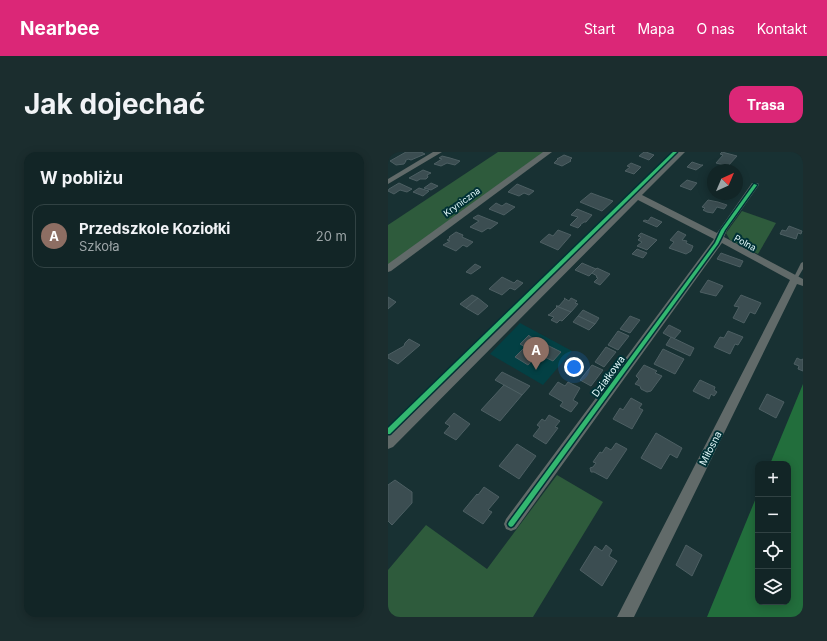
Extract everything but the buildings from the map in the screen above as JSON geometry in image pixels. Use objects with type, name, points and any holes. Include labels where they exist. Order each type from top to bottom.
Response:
[{"type":"street","points":[[388,182],[438,152]]},
{"type":"street","name":"Kryniczna","points":[[388,269],[548,152]]},
{"type":"street","points":[[388,443],[681,152]]},
{"type":"street","name":"Działkowa","points":[[511,524],[719,238],[755,185]]},
{"type":"street","name":"Polna","points":[[637,196],[799,281]]},
{"type":"street","name":"Miłosna","points":[[625,617],[799,281]]},
{"type":"lane","points":[[799,281],[803,264]]},
{"type":"shaded area","points":[[520,323],[572,351],[543,385],[490,354]]},
{"type":"green space","points":[[498,152],[544,152],[388,265],[388,225]]},
{"type":"green space","points":[[742,211],[776,223],[758,254],[730,240],[726,233]]},
{"type":"green space","points":[[803,384],[803,617],[707,617],[755,500],[755,605],[791,605],[791,461],[771,461]]},
{"type":"green space","points":[[557,475],[603,502],[533,617],[388,617],[388,570],[426,525],[487,569]]},
{"type":"cycle path","points":[[388,432],[675,152]]},
{"type":"cycle path","points":[[511,524],[717,243],[723,230],[755,185]]},
{"type":"place","name":"Przedszkole Koziołki","points":[[536,370]]}]
